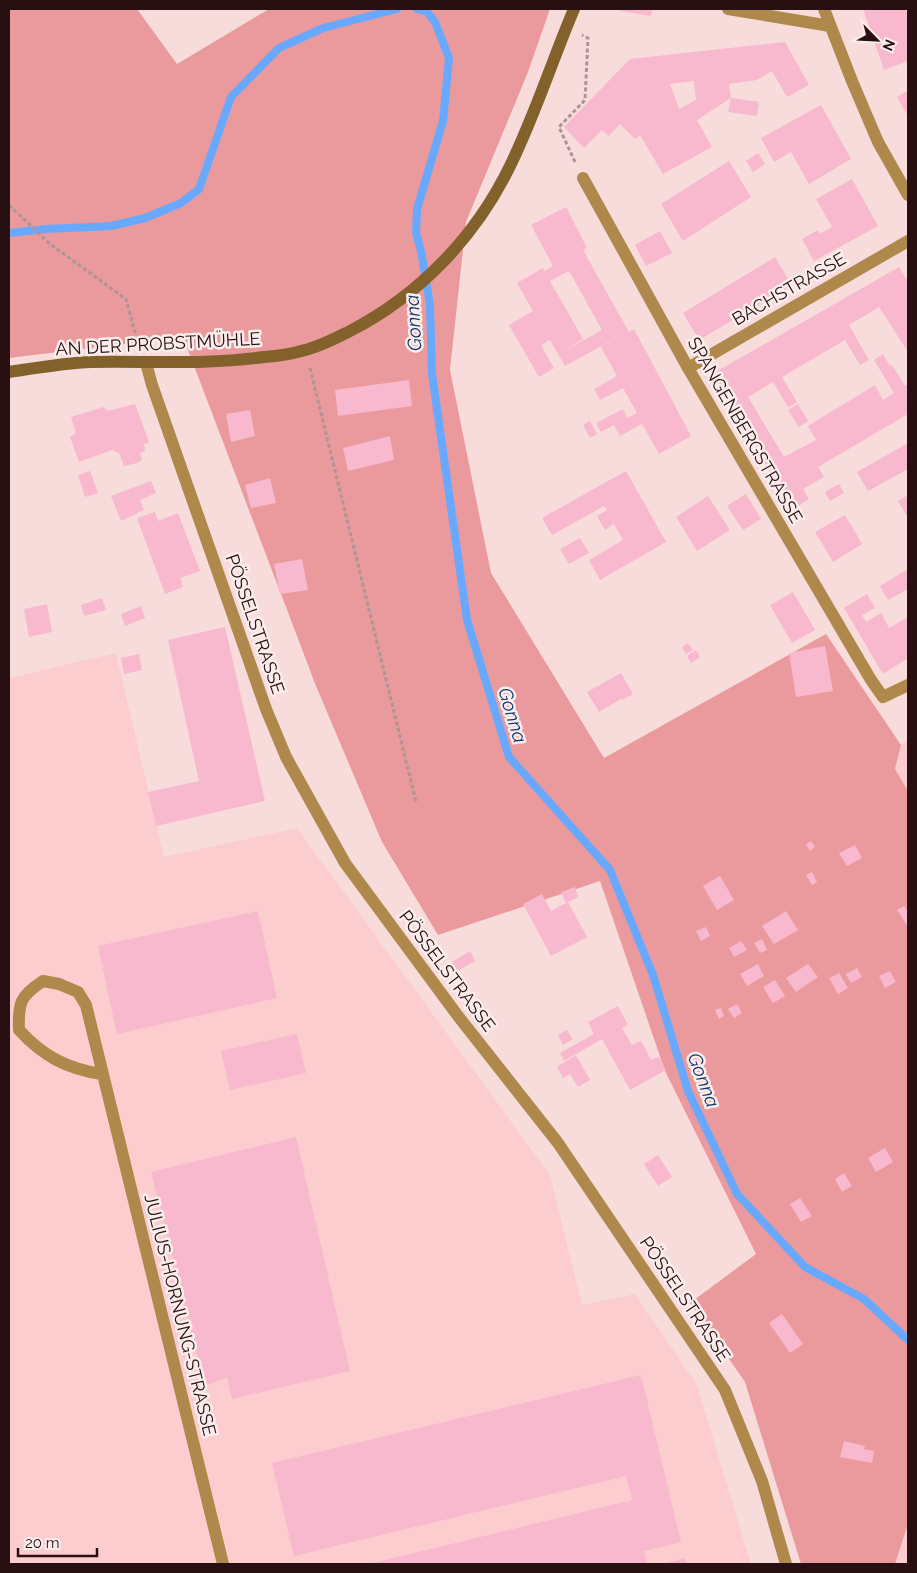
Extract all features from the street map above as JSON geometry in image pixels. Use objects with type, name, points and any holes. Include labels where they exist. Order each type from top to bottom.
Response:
[{"type":"street","name":"AN DER PROBSTMÜHLE","points":[[9,372],[90,362],[191,363],[236,360],[306,350],[365,323],[392,306],[454,252],[485,210],[510,167],[574,9]]},
{"type":"street","points":[[728,9],[830,26]]},
{"type":"street","points":[[824,9],[878,142],[908,195]]},
{"type":"street","name":"SPANGENBERGSTRASSE","points":[[583,178],[688,368],[871,680],[883,697],[908,685]]},
{"type":"street","name":"BACHSTRASSE","points":[[688,368],[908,241]]},
{"type":"street","name":"PÖSSELSTRASSE","points":[[146,363],[152,385],[266,709],[286,757],[345,863],[458,1016],[558,1142],[725,1390],[762,1481],[786,1564]]},
{"type":"street","name":"JULIUS-HORNUNG-STRASSE","points":[[102,1074],[80,1071],[52,1058],[33,1045],[19,1030],[18,1014],[23,995],[42,981],[59,984],[78,992],[86,1005],[223,1564]]},
{"type":"path","points":[[567,28],[588,38],[585,100],[559,127],[583,178]]},
{"type":"path","points":[[9,205],[50,244],[126,299],[140,350],[146,363]]},
{"type":"path","points":[[306,350],[416,802]]},
{"type":"shaded area","points":[[9,9],[137,9],[177,64],[269,9],[550,9],[528,72],[466,222],[450,370],[491,573],[604,758],[826,634],[901,745],[895,769],[908,791],[908,1524],[895,1564],[801,1564],[745,1382],[690,1303],[756,1254],[665,1071],[600,881],[438,935],[382,842],[316,686],[183,337],[9,358]]},
{"type":"shaded area","points":[[116,653],[164,857],[297,828],[550,1175],[582,1305],[635,1294],[697,1385],[751,1564],[9,1564],[9,678]]},
{"type":"shaded area","points":[[908,740],[908,791],[895,769],[901,745]]},
{"type":"shaded area","points":[[908,1524],[908,1564],[895,1564]]},
{"type":"building","points":[[620,9],[652,9],[651,16],[620,11]]},
{"type":"building","points":[[863,9],[905,9],[908,17],[908,61],[884,70]]},
{"type":"building","points":[[785,42],[809,85],[787,97],[772,71],[757,80],[729,84],[731,98],[697,120],[712,147],[663,174],[640,135],[635,139],[620,124],[609,136],[602,130],[584,148],[564,127],[630,59]],"holes":[[[694,81],[696,100],[679,109],[670,84]]]},
{"type":"building","points":[[908,90],[908,116],[897,97]]},
{"type":"building","points":[[731,98],[759,102],[757,116],[728,112]]},
{"type":"building","points":[[821,105],[851,159],[809,184],[791,152],[774,162],[761,138]]},
{"type":"building","points":[[758,153],[765,164],[753,172],[746,161]]},
{"type":"building","points":[[729,161],[751,197],[683,241],[661,204]]},
{"type":"building","points":[[852,179],[878,226],[814,261],[802,239],[818,230],[820,234],[832,227],[816,199]]},
{"type":"building","points":[[566,207],[587,248],[583,250],[629,332],[634,329],[691,436],[659,454],[642,424],[620,436],[614,425],[601,432],[596,423],[623,409],[627,418],[637,413],[623,388],[600,400],[594,389],[617,376],[601,347],[627,332],[565,366],[550,340],[541,345],[554,368],[539,377],[509,325],[533,311],[517,283],[543,268],[544,271],[553,266],[531,225]],"holes":[[[569,271],[602,330],[562,352],[583,339],[550,281]]]},
{"type":"building","points":[[660,231],[672,253],[646,266],[635,245]]},
{"type":"building","points":[[775,257],[792,285],[699,340],[683,313]]},
{"type":"building","points":[[899,267],[908,282],[908,352],[879,307],[849,325],[869,360],[860,365],[845,340],[782,377],[797,402],[788,407],[773,382],[748,397],[784,457],[816,440],[808,426],[875,385],[883,400],[894,393],[874,360],[883,354],[905,386],[908,384],[908,414],[818,467],[824,477],[803,489],[809,499],[792,510],[712,374]]},
{"type":"building","points":[[409,380],[412,406],[338,416],[335,390]]},
{"type":"building","points":[[135,404],[149,442],[144,444],[145,451],[140,453],[142,460],[124,466],[119,453],[112,450],[79,462],[70,437],[76,433],[71,417],[103,407],[108,411]]},
{"type":"building","points":[[798,404],[808,421],[799,427],[788,410]]},
{"type":"building","points":[[250,410],[255,436],[231,442],[226,414]]},
{"type":"building","points":[[590,421],[597,434],[590,438],[583,425]]},
{"type":"building","points":[[390,436],[394,460],[348,471],[343,448]]},
{"type":"building","points":[[908,443],[908,469],[868,491],[857,472]]},
{"type":"building","points":[[90,471],[98,493],[85,497],[78,475]]},
{"type":"building","points":[[626,471],[666,542],[600,580],[589,560],[623,540],[614,524],[605,530],[597,516],[607,510],[604,506],[552,535],[542,518]]},
{"type":"building","points":[[270,478],[276,503],[251,508],[245,485]]},
{"type":"building","points":[[151,481],[156,493],[140,500],[144,510],[121,521],[111,496]]},
{"type":"building","points":[[839,484],[844,493],[830,501],[825,492]]},
{"type":"building","points":[[746,494],[761,519],[743,530],[727,506]]},
{"type":"building","points":[[908,495],[908,518],[898,501]]},
{"type":"building","points":[[708,496],[730,530],[697,551],[676,517]]},
{"type":"building","points":[[155,512],[158,521],[178,513],[200,571],[180,578],[183,587],[165,594],[137,518]]},
{"type":"building","points":[[845,515],[862,544],[833,562],[815,532]]},
{"type":"building","points":[[580,538],[589,553],[569,564],[560,549]]},
{"type":"building","points":[[302,559],[308,590],[280,594],[274,564]]},
{"type":"building","points":[[908,569],[908,589],[888,600],[880,586]]},
{"type":"building","points":[[793,592],[815,630],[792,643],[770,605]]},
{"type":"building","points":[[867,594],[875,608],[862,615],[866,622],[881,613],[889,628],[908,617],[908,658],[883,674],[844,608]]},
{"type":"building","points":[[102,598],[106,610],[84,616],[81,605]]},
{"type":"building","points":[[47,604],[52,632],[29,637],[24,609]]},
{"type":"building","points":[[141,606],[145,618],[125,626],[121,614]]},
{"type":"building","points":[[225,627],[265,801],[156,826],[148,792],[199,781],[168,640]]},
{"type":"building","points":[[688,643],[693,650],[686,654],[682,647]]},
{"type":"building","points":[[825,646],[833,691],[796,697],[789,653]]},
{"type":"building","points":[[696,650],[700,657],[691,663],[687,656]]},
{"type":"building","points":[[139,654],[142,670],[124,674],[121,658]]},
{"type":"building","points":[[621,673],[633,694],[599,712],[587,692]]},
{"type":"building","points":[[811,841],[815,847],[810,851],[806,844]]},
{"type":"building","points":[[855,845],[862,858],[847,866],[839,853]]},
{"type":"building","points":[[812,872],[817,882],[812,885],[806,875]]},
{"type":"building","points":[[720,876],[734,900],[717,910],[703,886]]},
{"type":"building","points":[[575,887],[578,897],[566,903],[561,892]]},
{"type":"building","points":[[542,894],[551,911],[568,902],[587,937],[551,956],[523,904]]},
{"type":"building","points":[[904,906],[908,912],[908,927],[897,910]]},
{"type":"building","points":[[258,911],[277,998],[117,1034],[98,946]]},
{"type":"building","points":[[786,911],[798,930],[774,944],[762,926]]},
{"type":"building","points":[[706,927],[710,936],[701,941],[696,931]]},
{"type":"building","points":[[762,939],[767,950],[760,953],[754,943]]},
{"type":"building","points":[[741,941],[747,950],[734,957],[729,948]]},
{"type":"building","points":[[470,951],[475,961],[457,971],[452,962]]},
{"type":"building","points":[[758,964],[764,976],[747,986],[740,974]]},
{"type":"building","points":[[808,964],[818,977],[796,992],[786,978]]},
{"type":"building","points":[[857,968],[862,977],[851,983],[846,974]]},
{"type":"building","points":[[890,971],[896,982],[885,988],[879,976]]},
{"type":"building","points":[[839,973],[848,988],[838,994],[829,978]]},
{"type":"building","points":[[775,980],[785,996],[773,1003],[763,987]]},
{"type":"building","points":[[737,1004],[742,1013],[734,1018],[728,1009]]},
{"type":"building","points":[[618,1006],[628,1025],[622,1028],[632,1045],[641,1041],[651,1060],[659,1057],[666,1070],[630,1090],[602,1039],[564,1061],[560,1053],[594,1034],[588,1022]]},
{"type":"building","points":[[721,1008],[724,1016],[719,1019],[715,1010]]},
{"type":"building","points":[[567,1030],[573,1039],[563,1045],[558,1035]]},
{"type":"building","points":[[297,1034],[306,1073],[230,1090],[221,1051]]},
{"type":"building","points":[[576,1055],[590,1080],[578,1087],[570,1074],[563,1078],[557,1067]]},
{"type":"building","points":[[296,1137],[350,1371],[232,1399],[227,1377],[205,1386],[151,1172]]},
{"type":"building","points":[[885,1148],[893,1162],[876,1172],[868,1158]]},
{"type":"building","points":[[658,1155],[672,1177],[658,1186],[644,1164]]},
{"type":"building","points":[[844,1173],[852,1186],[842,1192],[835,1179]]},
{"type":"building","points":[[800,1198],[812,1216],[801,1222],[790,1204]]},
{"type":"building","points":[[782,1314],[803,1344],[790,1353],[769,1323]]},
{"type":"building","points":[[641,1375],[681,1542],[644,1551],[647,1564],[369,1564],[632,1500],[626,1476],[294,1556],[272,1463]]},
{"type":"building","points":[[844,1441],[865,1446],[864,1449],[874,1451],[872,1463],[840,1457]]},
{"type":"building","points":[[685,1558],[686,1564],[661,1564]]},
{"type":"waterway","name":"Gonna","points":[[9,233],[111,226],[145,218],[181,203],[199,189],[231,97],[279,48],[323,28],[397,9]]},
{"type":"waterway","name":"Gonna","points":[[417,9],[427,12],[435,22],[449,58],[443,121],[417,209],[416,233],[430,305],[432,374],[467,620],[509,757],[610,870],[653,975],[688,1091],[737,1194],[805,1267],[864,1299],[908,1340]]}]
